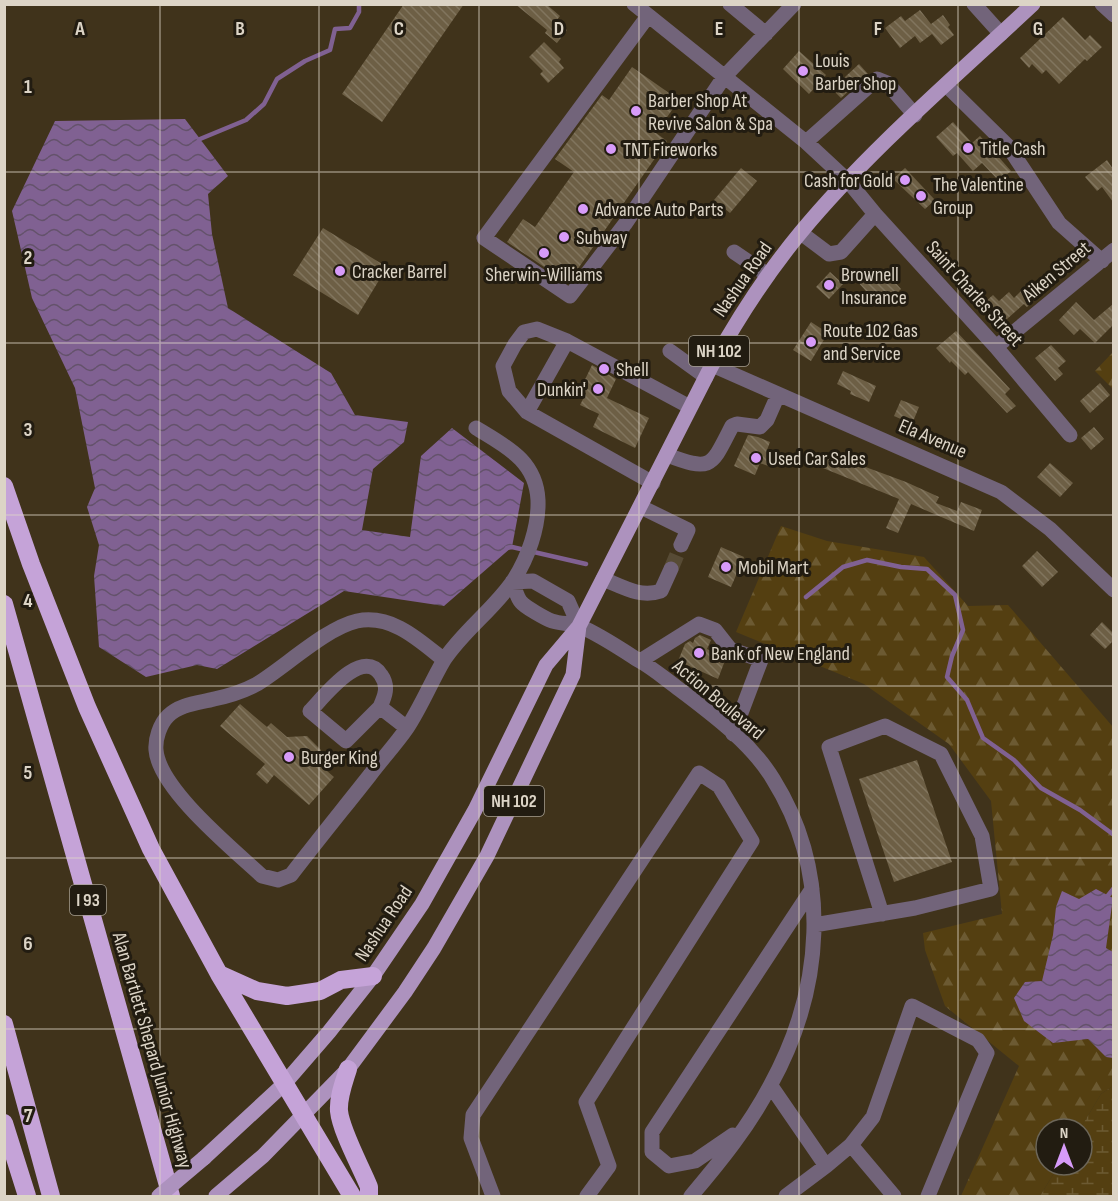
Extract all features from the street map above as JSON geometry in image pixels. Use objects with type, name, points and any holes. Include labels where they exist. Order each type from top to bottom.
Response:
[{"type":"highway","points":[[4,486],[31,564],[91,717],[151,849],[219,974],[352,1197]]},
{"type":"highway","name":"Alan Bartlett Shepard Junior Highway","points":[[4,604],[171,1197]]},
{"type":"highway","points":[[219,974],[257,991],[287,996],[320,991],[341,980],[373,976]]},
{"type":"highway","points":[[4,1024],[51,1197]]},
{"type":"highway","points":[[348,1069],[339,1110],[344,1129],[369,1187],[369,1197]]},
{"type":"highway","points":[[4,1123],[27,1197]]},
{"type":"main road","name":"NH 102","points":[[915,115],[1033,4]]},
{"type":"main road","name":"Nashua Road","points":[[159,1197],[284,1084],[373,976],[422,904],[458,842],[546,665],[579,626],[732,329],[768,275],[801,233],[848,181],[915,115]]},
{"type":"main road","name":"Nashua Road","points":[[216,1197],[303,1116],[348,1069],[405,992],[434,948],[487,856],[573,675],[579,626]]},
{"type":"street","name":"Saint Charles Street","points":[[634,4],[806,142],[848,181],[875,214],[996,346],[1070,435]]},
{"type":"street","points":[[730,4],[766,34]]},
{"type":"street","points":[[648,16],[484,238],[570,296],[625,224],[724,77],[794,4]]},
{"type":"street","points":[[974,4],[1002,34]]},
{"type":"street","points":[[1102,4],[1113,15]]},
{"type":"street","points":[[806,142],[877,80],[887,83],[915,115]]},
{"type":"street","points":[[947,86],[1008,147],[1059,223],[1102,261]]},
{"type":"street","points":[[801,233],[829,254],[842,252],[875,214]]},
{"type":"street","name":"Aiken Street","points":[[996,346],[1113,250]]},
{"type":"street","points":[[734,252],[768,275]]},
{"type":"street","points":[[653,483],[527,412],[509,391],[503,366],[525,332],[537,329],[567,341],[690,407]]},
{"type":"street","points":[[527,412],[567,341]]},
{"type":"street","name":"Ela Avenue","points":[[670,351],[709,371],[778,395],[1001,492],[1050,529],[1113,590]]},
{"type":"street","points":[[667,455],[693,465],[705,465],[714,460],[732,426],[737,423],[760,427],[767,420],[778,395]]},
{"type":"street","points":[[444,660],[400,627],[387,622],[357,621],[339,628],[256,684],[215,699],[189,705],[167,717],[161,725],[155,747],[162,771],[190,808],[262,876],[278,880],[291,875],[407,728],[444,660],[512,582],[524,561],[538,516],[538,497],[534,480],[526,465],[514,452],[476,428]]},
{"type":"street","points":[[641,507],[688,530],[681,545]]},
{"type":"street","points":[[603,579],[640,594],[651,594],[661,591],[671,569]]},
{"type":"street","points":[[512,582],[533,581],[568,602],[579,626]]},
{"type":"street","points":[[512,582],[520,602],[551,621],[579,626]]},
{"type":"street","points":[[640,661],[699,624],[715,630],[730,649],[761,660],[733,734]]},
{"type":"street","name":"Action Boulevard","points":[[579,626],[640,661],[701,705],[748,747],[772,778],[791,813],[807,854],[814,925],[808,992],[790,1045],[771,1086],[746,1127],[691,1196]]},
{"type":"street","points":[[361,667],[372,668],[380,673],[385,683],[386,695],[380,707],[346,741],[310,711],[350,671],[361,667]]},
{"type":"street","points":[[380,707],[407,728]]},
{"type":"street","points":[[814,925],[882,914],[915,908],[991,889],[982,836],[941,754],[885,726],[829,747],[882,914]]},
{"type":"street","points":[[493,1197],[471,1138],[473,1116],[699,773],[719,786],[752,841],[586,1102],[609,1166],[586,1197]]},
{"type":"street","points":[[746,1127],[694,1161],[669,1167],[652,1152],[652,1132],[812,889]]},
{"type":"street","points":[[786,1197],[852,1145],[873,1117],[912,1006],[978,1040],[987,1053],[928,1197]]},
{"type":"street","points":[[771,1086],[826,1166]]},
{"type":"street","points":[[852,1145],[894,1197]]},
{"type":"green space","points":[[1113,352],[1113,389],[1095,371]]},
{"type":"green space","points":[[781,526],[827,541],[924,557],[968,606],[1008,605],[1113,727],[1113,1086],[1101,1094],[1087,1117],[1034,1117],[1034,1177],[1052,1177],[1040,1196],[961,1196],[1019,1066],[945,1006],[925,950],[923,933],[1002,914],[991,801],[949,744],[864,684],[736,632]]},
{"type":"green space","points":[[1113,1086],[1113,1196],[1040,1196],[1052,1177],[1094,1177],[1094,1117],[1087,1117],[1101,1094]]},
{"type":"water","points":[[185,119],[228,176],[208,194],[212,234],[228,308],[331,373],[355,415],[408,422],[404,442],[373,469],[362,530],[410,537],[421,456],[452,428],[524,483],[512,547],[444,606],[344,591],[217,669],[197,665],[146,677],[99,647],[94,576],[99,545],[87,507],[95,488],[75,388],[32,298],[12,211],[55,121]]},
{"type":"water","points":[[1096,889],[1113,898],[1106,948],[1113,952],[1113,1058],[1106,1057],[1088,1039],[1053,1043],[1024,1021],[1014,998],[1025,982],[1042,981],[1053,935],[1056,907],[1062,891],[1079,899]]},
{"type":"building","points":[[404,4],[464,4],[382,122],[342,94]]},
{"type":"building","points":[[515,4],[546,4],[560,16],[556,21],[567,30],[557,43],[545,33],[547,30]]},
{"type":"building","points":[[920,10],[931,24],[943,15],[954,35],[941,45],[932,34],[920,43],[915,36],[900,48],[885,28],[901,16],[905,21]]},
{"type":"building","points":[[1063,17],[1085,40],[1090,35],[1102,47],[1087,61],[1085,59],[1059,84],[1046,70],[1042,74],[1032,64],[1029,68],[1020,58]]},
{"type":"building","points":[[544,42],[561,59],[559,62],[564,68],[548,83],[540,74],[543,71],[529,57]]},
{"type":"building","name":"Louis Barber Shop","points":[[799,51],[826,75],[809,94],[783,69]]},
{"type":"building","points":[[859,64],[868,74],[841,98],[832,89]]},
{"type":"building","points":[[632,67],[679,100],[656,133],[667,141],[568,283],[507,242],[523,219],[535,227],[574,172],[555,159],[602,95],[609,100]]},
{"type":"building","name":"Title Cash","points":[[953,122],[972,143],[980,136],[1011,171],[999,181],[982,163],[973,171],[957,153],[953,156],[936,137]]},
{"type":"building","points":[[1107,160],[1113,169],[1113,202],[1102,187],[1097,191],[1085,177]]},
{"type":"building","points":[[741,168],[757,181],[730,213],[714,200]]},
{"type":"building","points":[[905,168],[935,200],[925,209],[893,179]]},
{"type":"building","name":"Cracker Barrel","points":[[323,228],[387,267],[358,315],[293,275]]},
{"type":"building","points":[[871,268],[880,277],[886,272],[901,289],[888,302],[879,293],[873,299],[857,281]]},
{"type":"building","name":"Brownell Insurance","points":[[830,272],[843,284],[829,299],[816,287]]},
{"type":"building","points":[[1024,288],[1035,299],[1027,307],[1024,304],[998,327],[986,311],[990,308],[985,302],[993,295],[999,301],[1009,292],[1014,298]]},
{"type":"building","points":[[1076,302],[1094,320],[1113,304],[1113,325],[1095,343],[1080,329],[1074,335],[1059,320]]},
{"type":"building","name":"Route 102 Gas and Service","points":[[811,322],[828,333],[811,361],[793,350]]},
{"type":"building","points":[[956,331],[1010,389],[1005,394],[1016,406],[1007,413],[968,372],[965,375],[936,348]]},
{"type":"building","points":[[1051,345],[1066,361],[1058,368],[1063,374],[1055,381],[1035,358]]},
{"type":"building","points":[[592,365],[616,379],[607,398],[649,418],[635,448],[593,427],[599,414],[580,405],[586,393],[580,390]]},
{"type":"building","points":[[843,371],[876,386],[869,402],[850,394],[851,391],[837,384]]},
{"type":"building","points":[[1100,383],[1110,395],[1090,413],[1080,401]]},
{"type":"building","points":[[901,400],[919,407],[912,424],[894,416]]},
{"type":"building","points":[[1094,427],[1104,439],[1091,450],[1081,438]]},
{"type":"building","name":"Used Car Sales","points":[[748,435],[770,442],[767,450],[776,454],[771,467],[760,463],[755,475],[734,466]]},
{"type":"building","points":[[833,450],[853,460],[852,462],[939,497],[936,503],[957,511],[961,502],[982,510],[974,531],[911,504],[898,533],[886,528],[899,499],[818,466],[822,456],[829,459]]},
{"type":"building","points":[[1050,463],[1073,483],[1060,497],[1037,477]]},
{"type":"building","name":"Mobil Mart","points":[[721,547],[744,557],[731,587],[708,577]]},
{"type":"building","points":[[1037,551],[1058,572],[1042,587],[1022,566]]},
{"type":"building","points":[[1102,622],[1113,633],[1113,641],[1105,649],[1090,635]]},
{"type":"building","name":"Bank of New England","points":[[700,635],[711,640],[707,649],[726,658],[718,679],[678,661],[685,644],[690,641],[693,643]]},
{"type":"building","name":"Burger King","points":[[240,704],[267,727],[271,723],[287,737],[307,736],[321,750],[320,765],[334,777],[309,805],[274,775],[267,784],[256,774],[265,764],[220,726]]},
{"type":"building","points":[[917,760],[952,862],[894,882],[859,779]]},
{"type":"waterway","points":[[198,142],[200,139],[246,120],[264,104],[277,79],[305,61],[330,50],[335,29],[350,28],[359,12],[359,4]]},
{"type":"waterway","points":[[507,548],[512,547],[586,564]]},
{"type":"waterway","points":[[806,597],[843,567],[867,560],[901,567],[927,569],[955,595],[963,630],[952,656],[947,677],[967,700],[983,738],[1014,760],[1041,788],[1080,810],[1114,835]]},
{"type":"waterway","points":[[1106,898],[1114,888]]},
{"type":"tunnel","points":[[671,569],[681,545]]},
{"type":"place","name":"Louis Barber Shop","points":[[803,71]]},
{"type":"place","name":"Barber Shop At Revive Salon & Spa","points":[[636,111]]},
{"type":"place","name":"Title Cash","points":[[968,148]]},
{"type":"place","name":"TNT Fireworks","points":[[611,149]]},
{"type":"place","name":"Cash for Gold","points":[[905,180]]},
{"type":"place","name":"The Valentine Group","points":[[921,196]]},
{"type":"place","name":"Advance Auto Parts","points":[[583,209]]},
{"type":"place","name":"Subway","points":[[564,237]]},
{"type":"place","name":"Sherwin-Williams","points":[[544,253]]},
{"type":"place","name":"Cracker Barrel","points":[[340,271]]},
{"type":"place","name":"Brownell Insurance","points":[[829,285]]},
{"type":"place","name":"Route 102 Gas and Service","points":[[811,342]]},
{"type":"place","name":"Shell","points":[[604,369]]},
{"type":"place","name":"Dunkin'","points":[[598,389]]},
{"type":"place","name":"Used Car Sales","points":[[756,458]]},
{"type":"place","name":"Mobil Mart","points":[[726,567]]},
{"type":"place","name":"Bank of New England","points":[[699,653]]},
{"type":"place","name":"Burger King","points":[[289,757]]}]
